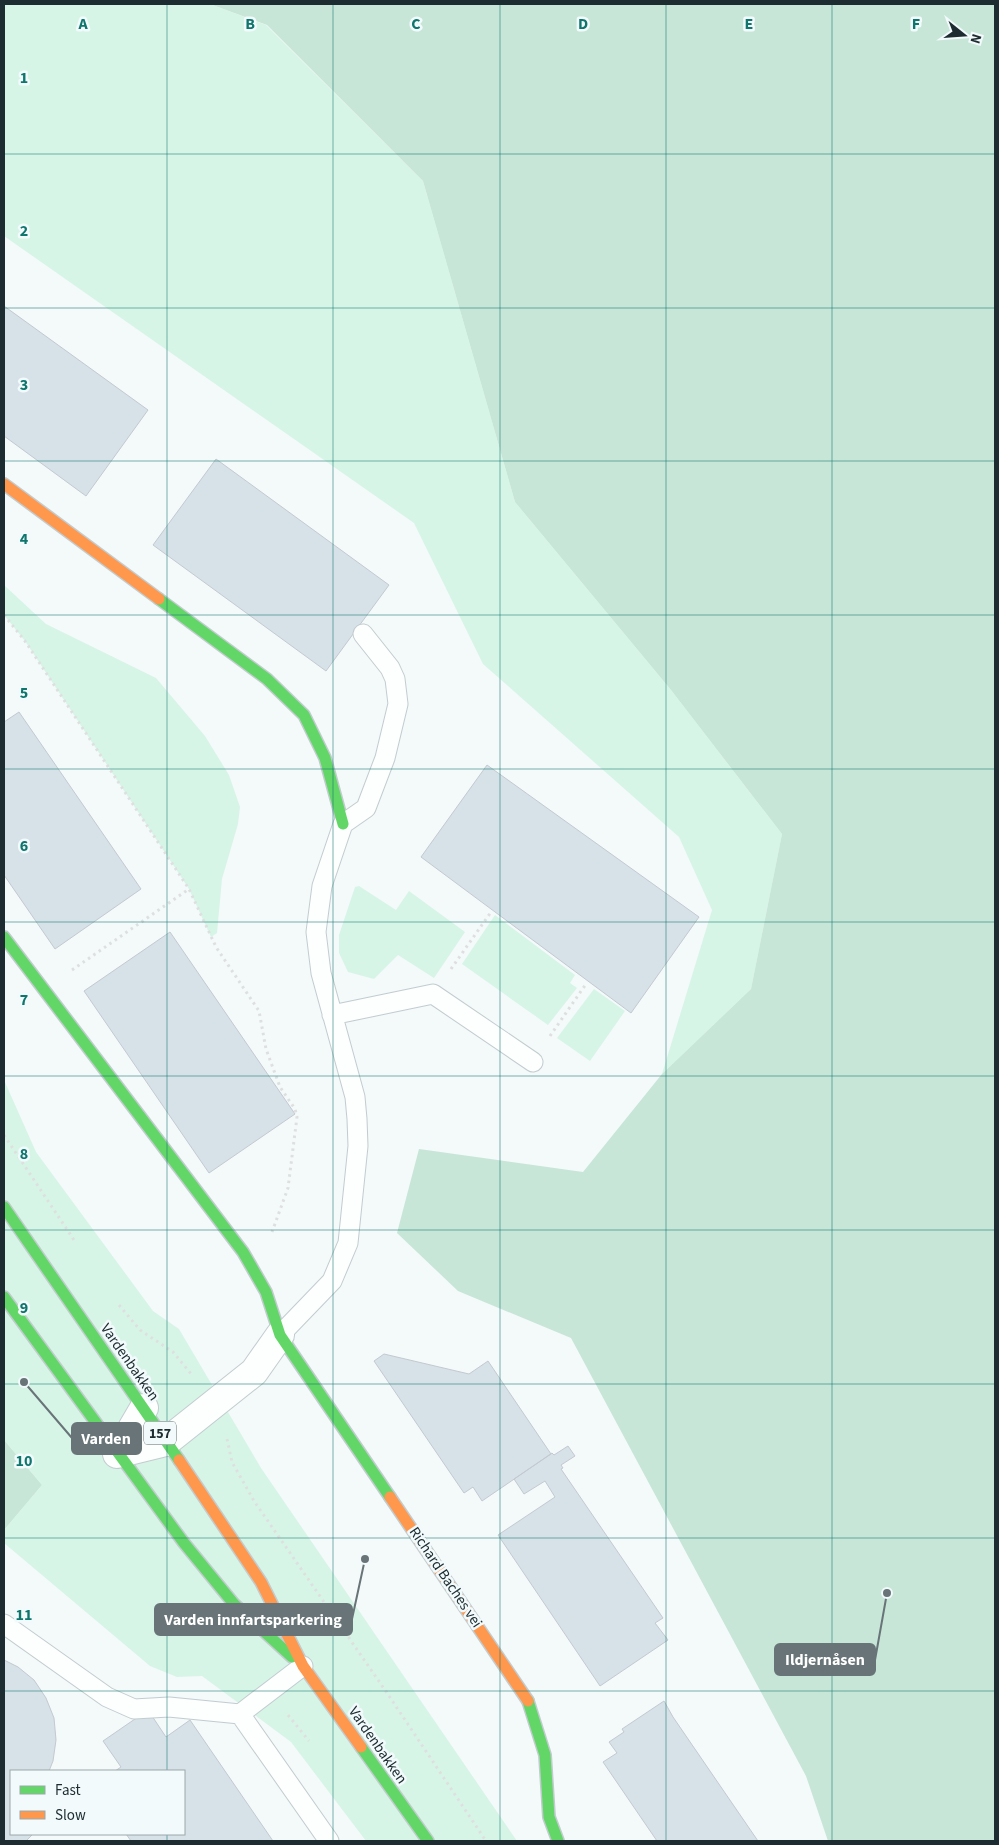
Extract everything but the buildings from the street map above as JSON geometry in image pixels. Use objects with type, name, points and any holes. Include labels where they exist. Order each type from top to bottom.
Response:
[{"type":"street","points":[[4,484],[267,679],[292,702],[312,730],[326,762],[343,824]]},
{"type":"street","points":[[4,937],[43,990],[126,1094],[249,1262],[276,1312],[280,1335],[254,1372],[166,1442],[117,1454]]},
{"type":"street","name":"Vardenbakken","points":[[4,1208],[144,1408],[262,1582],[303,1666],[428,1841]]},
{"type":"street","name":"Vardenbakken","points":[[4,1297],[117,1454],[234,1604],[303,1666]]},
{"type":"street","name":"Richard Baches vei","points":[[280,1335],[526,1696],[545,1755],[550,1817],[558,1841]]},
{"type":"street","points":[[117,1454],[144,1408]]},
{"type":"lane","points":[[280,1335],[332,1281],[348,1244],[358,1146],[357,1119],[354,1097],[321,973],[316,932],[322,886],[343,824],[366,808],[385,758],[398,704],[395,679],[390,668],[363,634]]},
{"type":"lane","points":[[332,1015],[434,994],[533,1062]]},
{"type":"lane","points":[[4,1624],[107,1696],[134,1709],[169,1707],[240,1714],[303,1666]]},
{"type":"lane","points":[[240,1714],[329,1841]]},
{"type":"path","points":[[4,615],[25,641],[189,889],[216,947],[258,1011],[266,1049],[280,1087],[295,1109],[297,1118],[288,1188],[274,1230],[249,1262]]},
{"type":"path","points":[[43,990],[189,889]]},
{"type":"path","points":[[434,994],[490,912]]},
{"type":"path","points":[[533,1062],[586,984]]},
{"type":"path","points":[[4,1135],[79,1247]]},
{"type":"path","points":[[114,1298],[140,1330],[173,1352],[191,1374],[212,1405],[227,1435],[228,1452],[232,1462],[254,1501],[380,1682],[486,1841]]},
{"type":"green space","points":[[4,4],[210,4],[266,25],[423,181],[515,502],[671,690],[782,834],[751,989],[662,1074],[712,910],[679,837],[483,664],[414,523],[4,236]]},
{"type":"green space","points":[[210,4],[995,4],[995,1841],[828,1841],[806,1776],[571,1338],[458,1291],[397,1233],[419,1149],[583,1172],[662,1074],[751,989],[782,834],[671,690],[515,502],[423,181],[267,25]]},
{"type":"green space","points":[[4,585],[46,624],[156,678],[205,736],[229,775],[240,807],[238,824],[222,879],[217,933],[211,937],[189,889],[25,641],[4,615]]},
{"type":"green space","points":[[359,886],[396,910],[409,891],[465,932],[434,978],[398,955],[374,979],[348,972],[339,953],[339,935],[355,887]]},
{"type":"green space","points":[[495,915],[575,975],[570,983],[577,988],[548,1025],[462,964]]},
{"type":"green space","points":[[594,989],[625,1011],[590,1061],[557,1038]]},
{"type":"green space","points":[[4,1080],[36,1152],[153,1311],[179,1329],[261,1468],[517,1841],[366,1841],[291,1742],[202,1676],[177,1677],[150,1666],[4,1543],[4,1530],[42,1485],[4,1440]]},
{"type":"green space","points":[[4,1440],[42,1485],[4,1530]]},
{"type":"traffic: fast","points":[[159,599],[267,679],[304,715],[325,758],[343,824]]},
{"type":"traffic: fast","points":[[4,937],[243,1252],[266,1292],[280,1335],[390,1497]]},
{"type":"traffic: fast","points":[[4,1207],[179,1460]]},
{"type":"traffic: fast","points":[[4,1297],[184,1543],[234,1604],[292,1657]]},
{"type":"traffic: fast","points":[[528,1701],[545,1755],[549,1817],[558,1841]]},
{"type":"traffic: fast","points":[[361,1747],[428,1841]]},
{"type":"traffic: slow","points":[[4,484],[159,599]]},
{"type":"traffic: slow","points":[[179,1460],[261,1582],[303,1666],[361,1747]]},
{"type":"traffic: slow","points":[[390,1497],[528,1701]]},
{"type":"place","name":"Varden","points":[[24,1382]]},
{"type":"place","name":"Varden innfartsparkering","points":[[365,1559]]},
{"type":"place","name":"Ildjernåsen","points":[[887,1593]]}]
